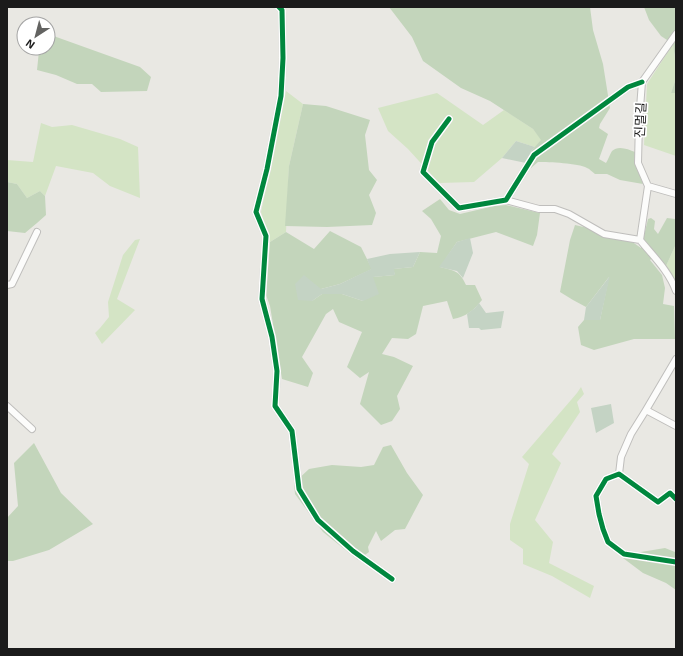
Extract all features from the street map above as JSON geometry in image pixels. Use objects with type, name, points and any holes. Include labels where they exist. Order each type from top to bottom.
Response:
[{"type":"street","points":[[279,7],[282,10],[283,58],[281,96],[267,169],[256,212],[266,236],[262,299],[272,337],[277,371],[275,406],[292,431],[299,488],[318,520],[353,551],[392,579]]},
{"type":"street","points":[[506,200],[534,156],[628,87],[642,82],[676,34]]},
{"type":"street","name":"진멀길","points":[[642,82],[638,163],[648,186]]},
{"type":"street","points":[[449,119],[432,142],[423,172],[458,208],[506,200],[539,209],[555,209],[569,214],[604,234],[640,240],[661,264],[676,291]]},
{"type":"street","points":[[640,240],[648,186],[676,194]]},
{"type":"street","points":[[7,285],[12,284],[37,232]]},
{"type":"street","points":[[619,474],[621,456],[631,434],[676,359]]},
{"type":"street","points":[[7,406],[32,429]]},
{"type":"street","points":[[646,410],[676,426]]},
{"type":"street","points":[[619,474],[658,502],[670,493],[676,499]]},
{"type":"street","points":[[619,474],[606,479],[596,496],[599,514],[608,542],[624,554],[676,562]]},
{"type":"green space","points":[[389,7],[590,7],[593,30],[603,64],[610,108],[599,128],[608,134],[599,159],[606,163],[612,151],[617,148],[635,152],[634,161],[643,184],[620,180],[607,174],[595,174],[583,166],[570,164],[538,162],[531,168],[526,163],[532,150],[541,140],[533,129],[490,101],[461,88],[423,61],[412,37]]},
{"type":"green space","points":[[644,7],[676,7],[676,78],[673,44],[661,36],[649,20]]},
{"type":"green space","points":[[56,37],[140,67],[151,77],[147,91],[101,92],[92,84],[77,84],[56,75],[37,70],[38,56],[56,56]]},
{"type":"green space","points":[[673,44],[676,78],[671,93],[676,93],[676,156],[644,145],[647,84]]},
{"type":"green space","points":[[676,78],[676,93],[671,93]]},
{"type":"green space","points":[[286,91],[303,104],[289,166],[286,232],[270,242],[261,212]]},
{"type":"green space","points":[[437,93],[483,125],[504,110],[533,129],[542,140],[535,147],[516,141],[502,158],[474,182],[439,183],[408,149],[388,131],[378,108]]},
{"type":"green space","points":[[303,104],[326,106],[370,120],[365,135],[369,170],[377,180],[369,195],[376,213],[372,225],[327,227],[285,226],[289,166]]},
{"type":"green space","points":[[41,123],[52,127],[72,125],[120,139],[138,147],[140,198],[110,186],[93,173],[56,166],[45,196],[40,191],[27,198],[17,184],[7,182],[7,160],[33,162]]},
{"type":"green space","points":[[516,141],[535,147],[526,163],[502,158]]},
{"type":"green space","points":[[7,182],[17,184],[27,198],[40,191],[45,196],[46,215],[25,233],[7,231]]},
{"type":"green space","points":[[440,199],[449,210],[460,214],[494,206],[506,205],[540,213],[537,235],[533,246],[496,232],[457,242],[440,267],[449,269],[459,274],[466,285],[475,285],[482,300],[476,307],[462,317],[453,319],[447,301],[423,306],[416,334],[408,339],[392,338],[382,354],[394,357],[413,366],[397,396],[400,409],[392,421],[381,425],[360,404],[369,372],[360,378],[347,367],[362,332],[339,322],[333,309],[326,314],[302,357],[313,373],[308,387],[282,379],[270,306],[266,295],[270,242],[286,232],[314,249],[330,231],[361,247],[372,269],[340,284],[321,289],[312,301],[322,294],[342,294],[363,301],[372,277],[395,275],[393,269],[413,267],[420,252],[437,253],[441,236],[431,219],[422,211]]},
{"type":"green space","points":[[651,218],[655,221],[654,229],[658,234],[667,218],[676,220],[676,244],[666,266],[656,255],[650,260],[662,275],[665,288],[663,304],[674,306],[675,339],[634,339],[594,350],[581,345],[578,327],[584,320],[600,320],[609,277],[586,307],[560,292],[570,240],[575,225],[588,228],[595,233],[631,241],[641,248],[648,219]]},
{"type":"green space","points":[[470,238],[473,253],[463,278],[457,271],[439,267],[457,242]]},
{"type":"green space","points":[[140,239],[117,299],[135,310],[102,344],[95,333],[109,317],[108,302],[123,255],[135,240]]},
{"type":"green space","points":[[676,244],[675,269],[676,284],[666,266]]},
{"type":"green space","points":[[420,252],[413,267],[394,269],[395,275],[373,277],[379,294],[363,301],[342,294],[322,294],[312,301],[298,300],[295,284],[304,275],[321,289],[340,284],[371,269],[367,259],[390,254]]},
{"type":"green space","points":[[610,276],[600,320],[584,320],[586,307]]},
{"type":"green space","points":[[479,303],[486,313],[504,311],[501,328],[481,330],[479,328],[469,328],[467,314]]},
{"type":"green space","points":[[581,387],[584,394],[577,402],[580,412],[552,454],[561,463],[535,520],[553,542],[549,563],[594,586],[590,598],[552,576],[523,564],[523,549],[510,540],[510,524],[529,464],[522,457]]},
{"type":"green space","points":[[611,404],[614,423],[596,433],[591,408]]},
{"type":"green space","points":[[34,443],[61,493],[93,524],[49,550],[13,561],[7,561],[7,518],[18,506],[14,463]]},
{"type":"green space","points":[[391,445],[407,473],[423,495],[405,529],[395,530],[381,541],[376,531],[368,547],[369,552],[358,560],[323,532],[295,494],[294,483],[309,469],[332,465],[361,467],[374,465],[383,447]]},
{"type":"green space","points":[[665,548],[675,552],[676,590],[666,583],[643,573],[623,558],[641,552]]},
{"type":"cycle path","points":[[279,7],[282,10],[283,58],[281,96],[267,169],[256,212],[266,236],[262,299],[272,337],[277,371],[275,406],[292,431],[299,489],[318,520],[353,551],[392,579]]},
{"type":"cycle path","points":[[449,119],[432,142],[423,172],[459,208],[506,200],[534,155],[628,87],[642,82]]},
{"type":"cycle path","points":[[676,499],[670,493],[658,502],[619,474],[606,479],[596,496],[599,514],[608,542],[624,554],[676,562]]}]
